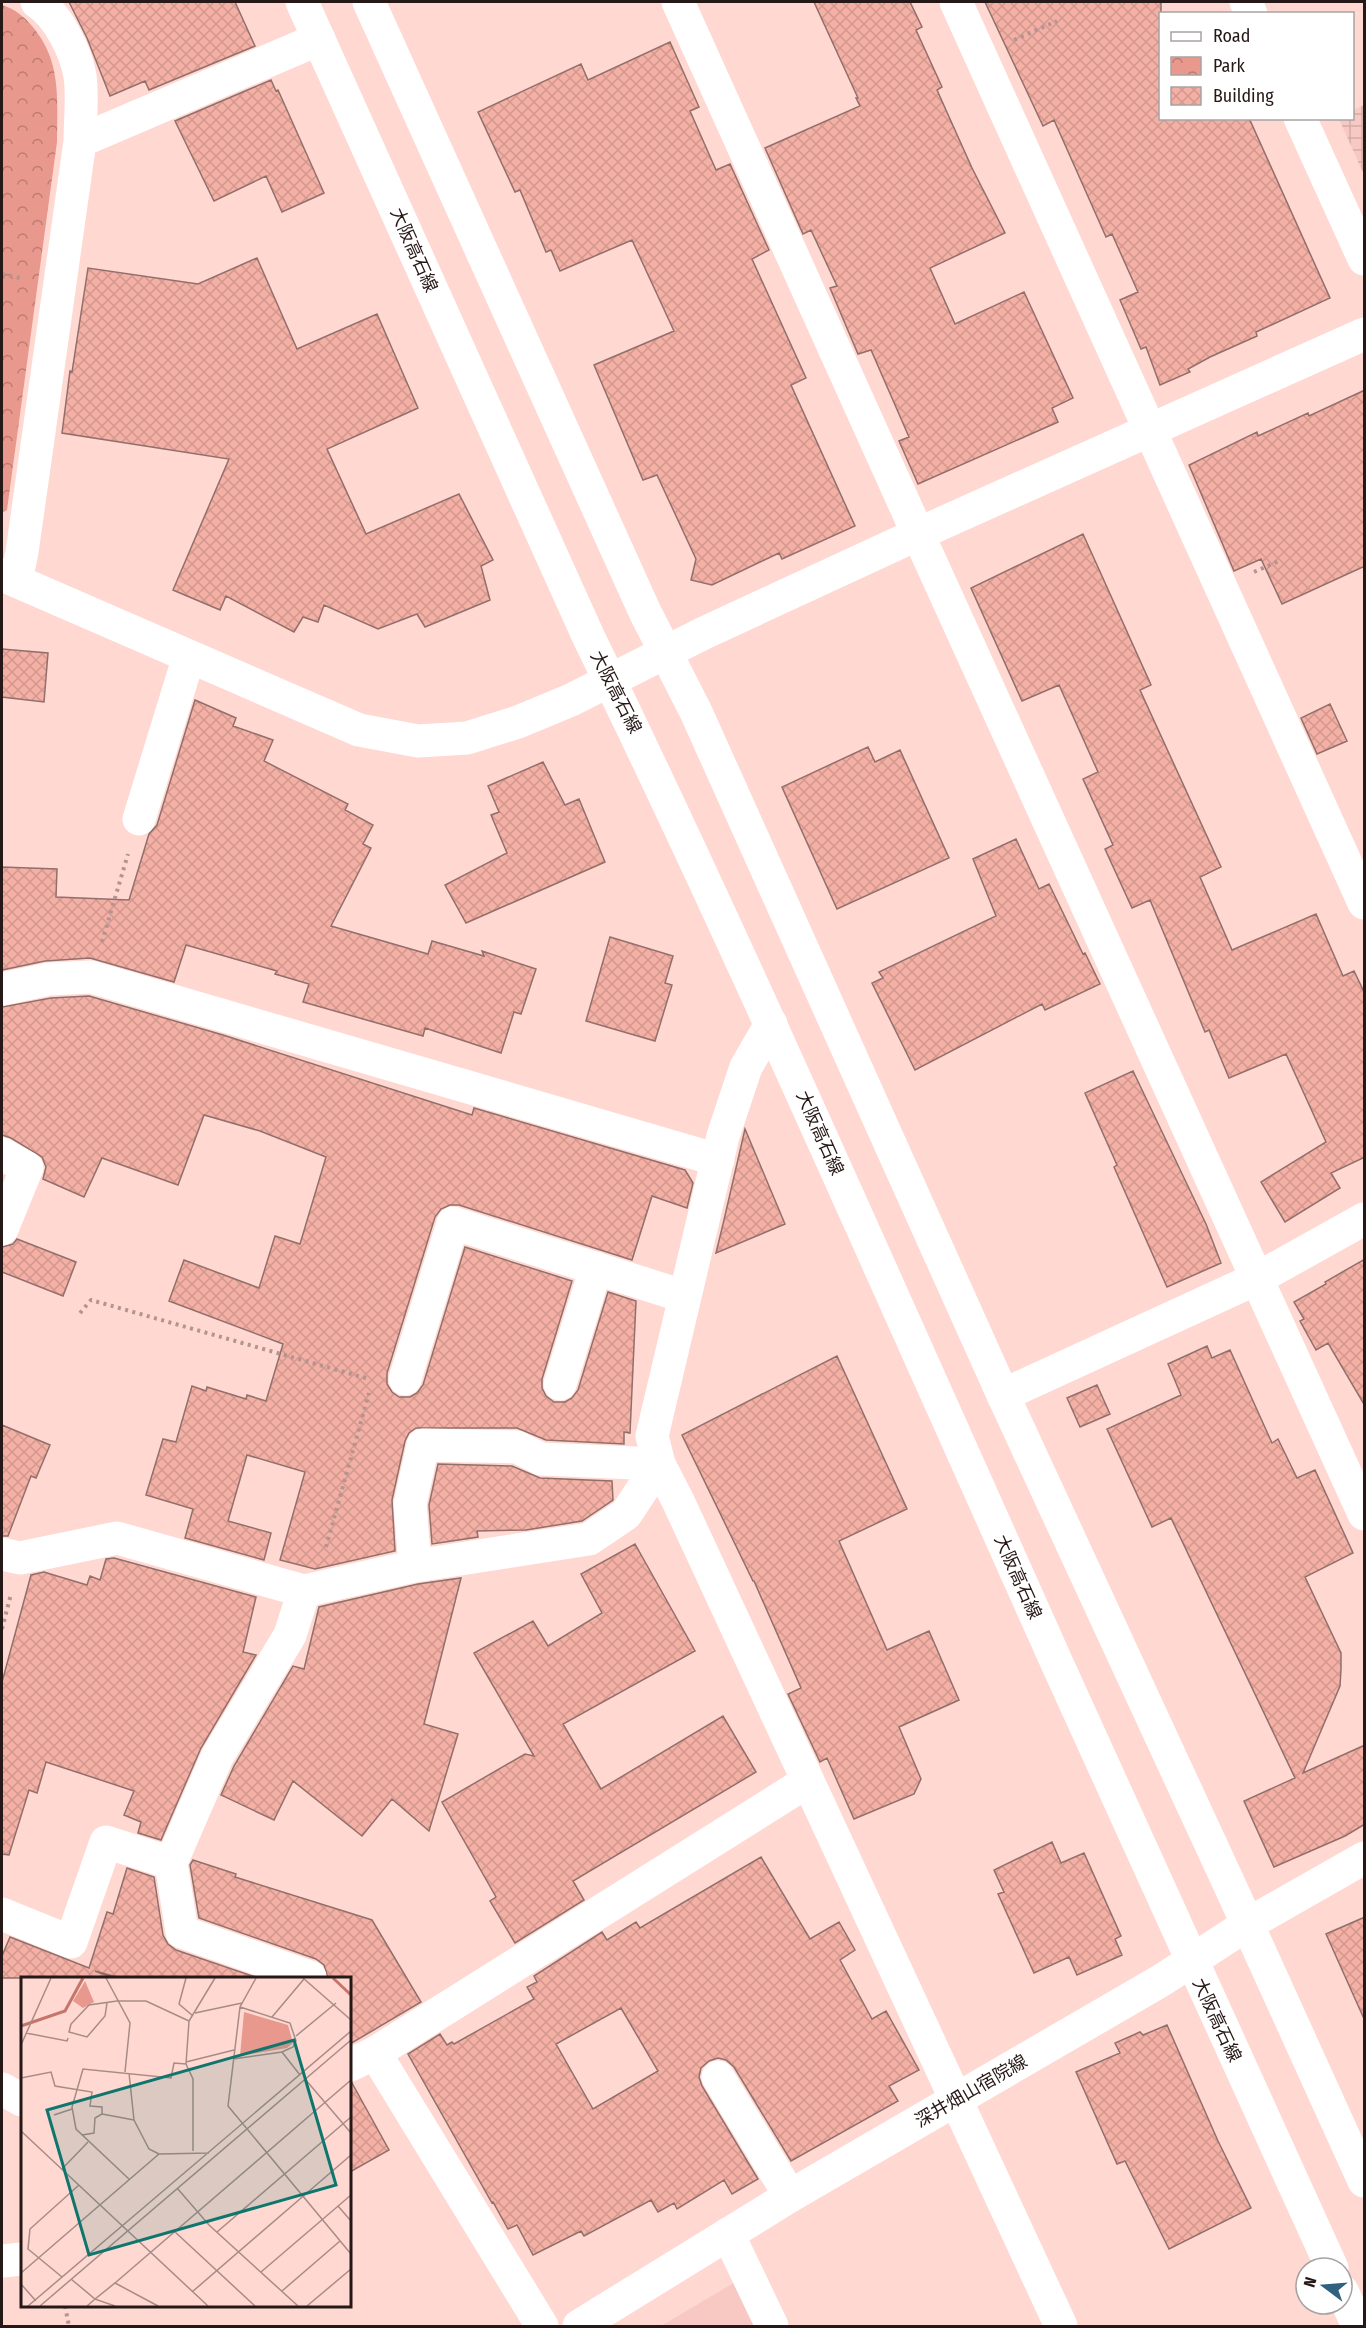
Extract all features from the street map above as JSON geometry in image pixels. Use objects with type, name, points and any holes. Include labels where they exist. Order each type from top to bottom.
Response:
[{"type":"street","points":[[37,2],[43,6],[64,33],[80,76],[80,141],[22,552],[9,578],[358,730],[418,741],[467,738],[518,722],[571,700],[665,652],[918,534],[1365,334]]},
{"type":"street","name":"大阪高石線","points":[[302,2],[610,680],[771,1024],[1191,1962],[1326,2256]]},
{"type":"street","points":[[371,2],[665,652],[696,712],[1003,1395],[1365,2181]]},
{"type":"street","points":[[678,2],[1365,1514]]},
{"type":"street","points":[[956,2],[1365,903]]},
{"type":"street","points":[[80,141],[319,39]]},
{"type":"street","points":[[1301,120],[1365,259]]},
{"type":"street","points":[[139,819],[189,656]]},
{"type":"street","points":[[2,989],[49,979],[91,977],[718,1160]]},
{"type":"street","points":[[771,1024],[746,1067],[723,1136],[651,1436],[659,1464],[1061,2326]]},
{"type":"street","points":[[2,1154],[27,1168],[2,1229]]},
{"type":"street","points":[[1003,1395],[1258,1278],[1365,1219]]},
{"type":"street","points":[[405,1379],[453,1222],[683,1296]]},
{"type":"street","points":[[560,1384],[596,1268]]},
{"type":"street","points":[[415,1566],[410,1504],[423,1445],[517,1447],[541,1459],[659,1464]]},
{"type":"street","points":[[2,1554],[20,1558],[117,1539],[309,1589],[415,1566],[589,1539],[626,1514],[659,1464]]},
{"type":"street","points":[[309,1589],[290,1635],[217,1757],[171,1863],[182,1932],[309,1977]]},
{"type":"street","points":[[542,2326],[362,2059],[808,1781]]},
{"type":"street","points":[[2,1914],[71,1942],[106,1842],[171,1863]]},
{"type":"street","name":"深井畑山宿院線","points":[[579,2326],[790,2196],[1191,1962],[1248,1924],[1365,1858]]},
{"type":"street","points":[[718,2077],[790,2196]]},
{"type":"street","points":[[2,2089],[21,2099]]},
{"type":"street","points":[[728,2234],[772,2326]]},
{"type":"street","points":[[2,2261],[21,2259]]},
{"type":"path","points":[[981,55],[1057,21]]},
{"type":"path","points":[[2,274],[13,277]]},
{"type":"path","points":[[91,977],[139,819]]},
{"type":"path","points":[[80,1313],[91,1300],[373,1380],[405,1379]]},
{"type":"path","points":[[309,1589],[373,1380]]},
{"type":"path","points":[[65,2307],[69,2326]]},
{"type":"shaded area","points":[[1364,105],[1364,175],[1339,120],[1354,120],[1354,110]]},
{"type":"shaded area","points":[[737,2281],[758,2326],[661,2326]]},
{"type":"green space","points":[[2,5],[22,16],[32,26],[49,53],[56,81],[57,142],[7,510],[2,513]]},
{"type":"building","points":[[69,2],[235,2],[255,46],[149,90],[145,81],[110,96],[87,38]]},
{"type":"building","points":[[814,2],[910,2],[922,27],[916,30],[942,87],[937,90],[972,168],[1005,233],[930,268],[955,324],[1024,292],[1073,398],[1052,408],[1058,422],[918,484],[899,441],[909,437],[871,350],[858,354],[830,288],[837,286],[811,230],[803,234],[765,148],[860,106]]},
{"type":"building","points":[[985,2],[1161,2],[1161,12],[1159,12],[1159,120],[1250,120],[1330,298],[1256,332],[1257,336],[1210,357],[1188,369],[1190,372],[1160,385],[1146,347],[1141,349],[1120,300],[1138,292],[1112,234],[1106,237],[1054,120],[1043,126]]},
{"type":"building","points":[[670,42],[699,107],[690,111],[716,170],[730,164],[769,250],[752,259],[806,378],[791,385],[855,526],[782,559],[779,553],[712,585],[691,580],[696,559],[657,475],[643,480],[594,365],[674,331],[632,240],[560,271],[551,250],[546,252],[520,190],[515,192],[478,112],[581,64],[588,80]]},
{"type":"building","points":[[271,80],[276,91],[278,90],[324,193],[282,212],[266,176],[214,201],[175,121]]},
{"type":"building","points":[[257,258],[297,349],[377,314],[418,408],[327,449],[366,534],[459,494],[493,560],[481,566],[490,600],[425,627],[417,614],[378,629],[324,605],[318,622],[303,617],[294,632],[226,596],[220,610],[173,590],[229,459],[62,433],[88,268],[198,284]]},
{"type":"building","points":[[1365,390],[1365,566],[1282,604],[1261,559],[1234,571],[1189,465],[1257,432],[1258,436]]},
{"type":"building","points":[[1083,534],[1151,685],[1140,690],[1221,867],[1200,877],[1232,950],[1316,914],[1343,976],[1354,971],[1365,994],[1365,1157],[1331,1173],[1340,1188],[1285,1222],[1261,1182],[1326,1142],[1286,1054],[1229,1078],[1209,1030],[1205,1032],[1150,900],[1132,908],[1105,849],[1113,845],[1083,779],[1098,772],[1059,685],[1022,701],[971,588]]},
{"type":"building","points":[[2,649],[48,653],[44,702],[2,697]]},
{"type":"building","points":[[195,700],[236,718],[233,726],[273,740],[264,761],[348,804],[345,810],[373,825],[363,844],[371,848],[331,926],[428,954],[432,941],[484,956],[482,951],[536,969],[521,1014],[514,1012],[501,1053],[425,1028],[423,1036],[303,1002],[309,984],[275,974],[277,971],[186,945],[174,982],[90,958],[45,961],[2,970],[2,867],[57,869],[56,897],[129,900],[149,834],[157,825]]},
{"type":"building","points":[[1330,704],[1347,741],[1317,754],[1301,718]]},
{"type":"building","points":[[868,747],[875,762],[900,750],[949,858],[837,909],[782,787]]},
{"type":"building","points":[[543,762],[565,805],[579,799],[605,862],[466,923],[445,885],[507,853],[491,815],[499,812],[488,786]]},
{"type":"building","points":[[1016,839],[1039,889],[1049,884],[1100,984],[1045,1010],[1042,1004],[915,1070],[872,983],[883,978],[879,972],[996,916],[973,859]]},
{"type":"building","points":[[610,937],[673,956],[665,983],[672,985],[655,1041],[586,1021]]},
{"type":"building","points":[[89,996],[223,1035],[472,1115],[474,1108],[685,1170],[693,1183],[687,1208],[652,1196],[632,1260],[459,1205],[450,1205],[441,1209],[435,1217],[387,1373],[387,1384],[399,1397],[410,1397],[417,1393],[423,1385],[465,1247],[572,1281],[542,1379],[542,1388],[546,1396],[554,1402],[565,1402],[572,1398],[578,1390],[608,1292],[636,1301],[630,1433],[624,1432],[624,1444],[546,1440],[517,1428],[416,1428],[409,1433],[405,1441],[392,1500],[395,1551],[315,1569],[280,1560],[305,1472],[247,1455],[228,1521],[271,1533],[264,1560],[185,1538],[193,1509],[146,1495],[163,1439],[176,1442],[192,1386],[206,1391],[207,1387],[246,1399],[247,1395],[266,1401],[283,1344],[169,1301],[184,1260],[259,1288],[275,1236],[300,1244],[326,1157],[260,1131],[204,1115],[178,1185],[102,1158],[84,1197],[43,1179],[46,1167],[42,1157],[2,1135],[2,1007],[51,998]]},
{"type":"building","points":[[1133,1071],[1206,1224],[1221,1263],[1167,1287],[1114,1167],[1117,1165],[1085,1093]]},
{"type":"building","points":[[745,1129],[785,1224],[716,1253],[724,1220]]},
{"type":"building","points":[[17,1239],[76,1262],[63,1296],[2,1272],[2,1247],[13,1244]]},
{"type":"building","points":[[1365,1259],[1365,1406],[1328,1343],[1316,1350],[1300,1321],[1304,1319],[1294,1302]]},
{"type":"building","points":[[1207,1346],[1212,1358],[1230,1350],[1272,1443],[1278,1439],[1297,1478],[1315,1470],[1353,1553],[1305,1577],[1341,1653],[1341,1669],[1340,1686],[1303,1773],[1365,1745],[1365,1824],[1345,1836],[1274,1867],[1244,1801],[1295,1778],[1171,1518],[1152,1527],[1107,1429],[1181,1395],[1168,1364]]},
{"type":"building","points":[[837,1356],[907,1509],[839,1541],[887,1650],[929,1631],[959,1700],[899,1727],[921,1779],[914,1794],[854,1819],[827,1758],[820,1762],[788,1694],[801,1688],[754,1581],[682,1435]]},
{"type":"building","points":[[1097,1385],[1110,1414],[1080,1427],[1067,1398]]},
{"type":"building","points":[[2,1425],[50,1445],[36,1478],[31,1476],[8,1536],[2,1536]]},
{"type":"building","points":[[438,1464],[512,1466],[540,1478],[612,1481],[613,1500],[582,1521],[526,1530],[477,1531],[478,1537],[432,1544],[429,1505]]},
{"type":"building","points":[[635,1544],[695,1651],[563,1724],[601,1789],[723,1716],[756,1772],[573,1881],[584,1900],[515,1943],[490,1901],[496,1897],[442,1802],[525,1754],[534,1756],[474,1653],[533,1621],[548,1646],[602,1613],[581,1574]]},
{"type":"building","points":[[114,1558],[256,1597],[243,1652],[256,1655],[201,1748],[161,1840],[138,1833],[141,1822],[124,1815],[134,1791],[46,1762],[37,1793],[29,1790],[9,1855],[2,1854],[2,1682],[31,1575],[44,1572],[87,1585],[90,1576],[100,1580],[106,1559]]},
{"type":"building","points":[[461,1578],[424,1724],[458,1734],[429,1831],[392,1799],[362,1836],[293,1781],[274,1820],[221,1795],[234,1766],[293,1666],[304,1669],[319,1607],[418,1584]]},
{"type":"building","points":[[1052,1842],[1061,1863],[1084,1853],[1121,1936],[1115,1939],[1122,1955],[1077,1975],[1069,1957],[1034,1973],[998,1894],[1004,1892],[994,1870]]},
{"type":"building","points":[[761,1857],[810,1939],[839,1922],[855,1950],[840,1960],[872,2019],[886,2011],[919,2070],[889,2086],[898,2101],[791,2161],[734,2067],[726,2060],[718,2058],[709,2061],[701,2068],[699,2077],[702,2086],[758,2179],[732,2194],[724,2180],[677,2209],[674,2203],[658,2212],[651,2200],[584,2236],[581,2231],[533,2255],[517,2225],[508,2229],[408,2054],[440,2034],[447,2045],[452,2042],[454,2044],[534,1999],[527,1987],[537,1982],[534,1976],[602,1932],[607,1940],[636,1922],[640,1928]],"holes":[[[621,2008],[658,2071],[593,2109],[556,2044]]]},
{"type":"building","points":[[193,1860],[236,1874],[235,1877],[372,1920],[421,2002],[351,2043],[351,1977],[328,1977],[324,1965],[316,1959],[199,1918],[190,1865]]},
{"type":"building","points":[[127,1868],[154,1877],[163,1935],[168,1944],[176,1950],[255,1977],[116,1977],[95,1971],[110,1977],[2,1978],[2,1956],[10,1937],[89,1968],[107,1912],[113,1914]]},
{"type":"building","points":[[1365,1917],[1365,2021],[1326,1934]]},
{"type":"building","points":[[1167,2025],[1218,2141],[1251,2208],[1169,2249],[1125,2161],[1117,2164],[1076,2072],[1120,2053],[1115,2043],[1140,2032],[1143,2035]]},
{"type":"building","points":[[351,2084],[389,2150],[351,2171]]}]
